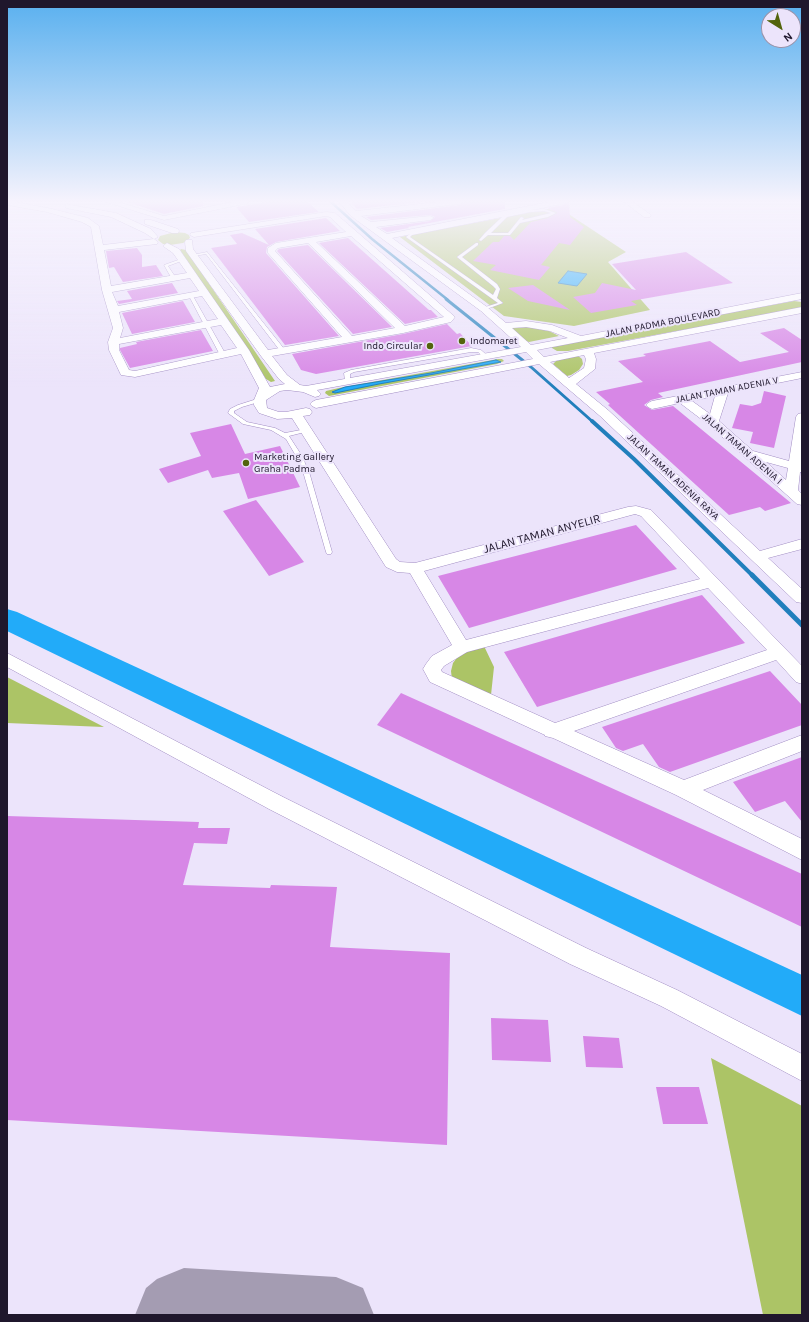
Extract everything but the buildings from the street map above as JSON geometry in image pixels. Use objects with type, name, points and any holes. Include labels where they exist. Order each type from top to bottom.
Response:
[{"type":"street","points":[[102,264],[107,290],[118,328],[113,342],[114,350],[125,373],[130,374],[244,350]]},
{"type":"street","points":[[185,264],[244,350],[263,383],[265,388],[260,405],[263,410],[277,415],[296,415],[305,412],[316,404],[318,399],[316,395],[283,377],[200,264]]},
{"type":"street","points":[[282,264],[349,339]]},
{"type":"street","points":[[334,264],[403,330]]},
{"type":"street","points":[[266,354],[403,330],[447,320],[450,317],[389,264]]},
{"type":"street","name":"JALAN TAMAN ADENIA RAYA","points":[[421,264],[484,309],[528,349],[570,383],[802,598]]},
{"type":"street","points":[[107,290],[193,275]]},
{"type":"street","points":[[114,310],[205,294]]},
{"type":"street","name":"JALAN PADMA BOULEVARD","points":[[301,388],[528,349],[801,297]]},
{"type":"street","name":"JALAN PADMA BOULEVARD","points":[[316,404],[802,310]]},
{"type":"street","points":[[113,342],[224,321]]},
{"type":"street","points":[[504,326],[526,324],[552,328],[580,339]]},
{"type":"street","points":[[570,383],[589,369],[591,359],[588,351]]},
{"type":"street","name":"JALAN TAMAN ADENIA V","points":[[652,404],[802,375]]},
{"type":"street","points":[[262,398],[277,388],[301,388]]},
{"type":"street","points":[[713,422],[723,390]]},
{"type":"street","name":"JALAN TAMAN ADENIA I","points":[[682,398],[713,422],[746,453],[802,501]]},
{"type":"street","name":"JALAN TAMAN ANYELIR","points":[[296,415],[391,563],[397,567],[403,569],[415,568],[636,510],[646,513],[709,582],[802,678]]},
{"type":"street","points":[[791,491],[798,467],[802,417]]},
{"type":"street","points":[[746,453],[798,467]]},
{"type":"street","points":[[763,561],[802,544]]},
{"type":"street","points":[[763,561],[802,556]]},
{"type":"street","points":[[415,568],[462,647]]},
{"type":"street","points":[[709,582],[462,647],[438,661],[432,669],[436,677],[683,790],[802,850]]},
{"type":"street","points":[[552,731],[778,653]]},
{"type":"street","points":[[7,659],[276,804],[578,956],[669,998],[802,1068]]},
{"type":"street","points":[[683,790],[802,744]]},
{"type":"lane","points":[[170,264],[166,265],[174,278]]},
{"type":"lane","points":[[216,264],[256,317],[284,350]]},
{"type":"lane","points":[[446,264],[500,303],[484,309]]},
{"type":"lane","points":[[468,264],[498,289],[494,299]]},
{"type":"lane","points":[[474,274],[480,273]]},
{"type":"lane","points":[[463,276],[469,275]]},
{"type":"lane","points":[[219,289],[234,286]]},
{"type":"lane","points":[[191,296],[223,355]]},
{"type":"lane","points":[[241,320],[256,317]]},
{"type":"lane","points":[[262,398],[240,406],[232,410],[231,413],[245,423],[274,430],[285,435],[299,456],[307,475],[329,552]]},
{"type":"lane","points":[[285,435],[306,431]]},
{"type":"green space","points":[[189,264],[196,264],[275,381],[271,382],[266,379]]},
{"type":"green space","points":[[435,264],[609,264],[650,310],[574,326],[504,316]]},
{"type":"green space","points":[[794,301],[802,302],[802,308],[568,351],[557,351],[552,348],[552,346],[562,343]]},
{"type":"green space","points":[[528,327],[549,331],[559,336],[529,342],[523,340],[509,328]]},
{"type":"green space","points":[[577,355],[582,359],[583,364],[579,370],[571,375],[567,376],[553,364],[556,361]]},
{"type":"green space","points":[[502,359],[504,361],[497,364],[329,396],[325,393],[326,391],[339,388]]},
{"type":"green space","points":[[484,646],[494,667],[491,695],[452,680],[451,671],[453,663],[459,655]]},
{"type":"green space","points":[[7,677],[104,727],[7,723]]},
{"type":"green space","points":[[711,1058],[802,1106],[802,1315],[763,1315]]},
{"type":"water","points":[[568,271],[587,274],[577,286],[558,283]]},
{"type":"water","points":[[496,360],[501,362],[335,393],[332,392],[345,387],[431,373]]},
{"type":"waterway","points":[[403,264],[448,300]]},
{"type":"waterway","points":[[446,299],[531,367],[593,422]]},
{"type":"waterway","points":[[592,421],[634,459],[753,576]]},
{"type":"waterway","points":[[753,576],[802,625]]},
{"type":"waterway","points":[[7,619],[802,996]]},
{"type":"taxiway","points":[[173,1315],[184,1306],[336,1315]]},
{"type":"place","name":"Indomaret","points":[[462,341]]},
{"type":"place","name":"Indo Circular","points":[[430,346]]},
{"type":"place","name":"Marketing Gallery Graha Padma","points":[[246,463]]}]
